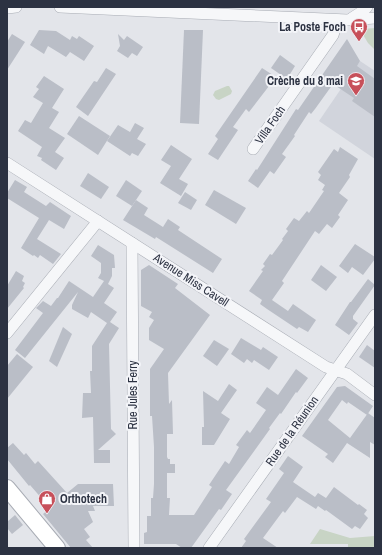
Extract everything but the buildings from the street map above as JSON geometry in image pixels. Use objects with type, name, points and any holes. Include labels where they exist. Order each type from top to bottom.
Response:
[{"type":"street","points":[[7,8],[16,7]]},
{"type":"street","points":[[60,7],[342,20],[375,18]]},
{"type":"street","points":[[342,20],[363,11],[367,7]]},
{"type":"street","name":"Villa Foch","points":[[253,148],[342,20]]},
{"type":"street","name":"Avenue Miss Cavell","points":[[7,163],[326,367],[347,374],[375,395]]},
{"type":"street","points":[[7,333],[98,221]]},
{"type":"street","name":"Rue Jules Ferry","points":[[132,243],[134,548]]},
{"type":"street","name":"Rue de la Réunion","points":[[209,548],[375,315]]},
{"type":"street","points":[[7,488],[57,548]]},
{"type":"shaded area","name":"Crèche du 8 mai","points":[[360,61],[375,71],[375,159],[319,121]]},
{"type":"green space","points":[[375,28],[375,50],[368,43],[362,33],[363,29]]},
{"type":"green space","points":[[229,86],[232,91],[231,94],[219,100],[216,99],[213,95],[215,91]]},
{"type":"green space","points":[[320,529],[350,538],[375,536],[375,548],[348,548],[348,544],[310,544]]},
{"type":"place","name":"La Poste Foch","points":[[359,42]]},
{"type":"place","name":"Crèche du 8 mai","points":[[356,96]]},
{"type":"place","name":"Orthotech","points":[[47,514]]}]
